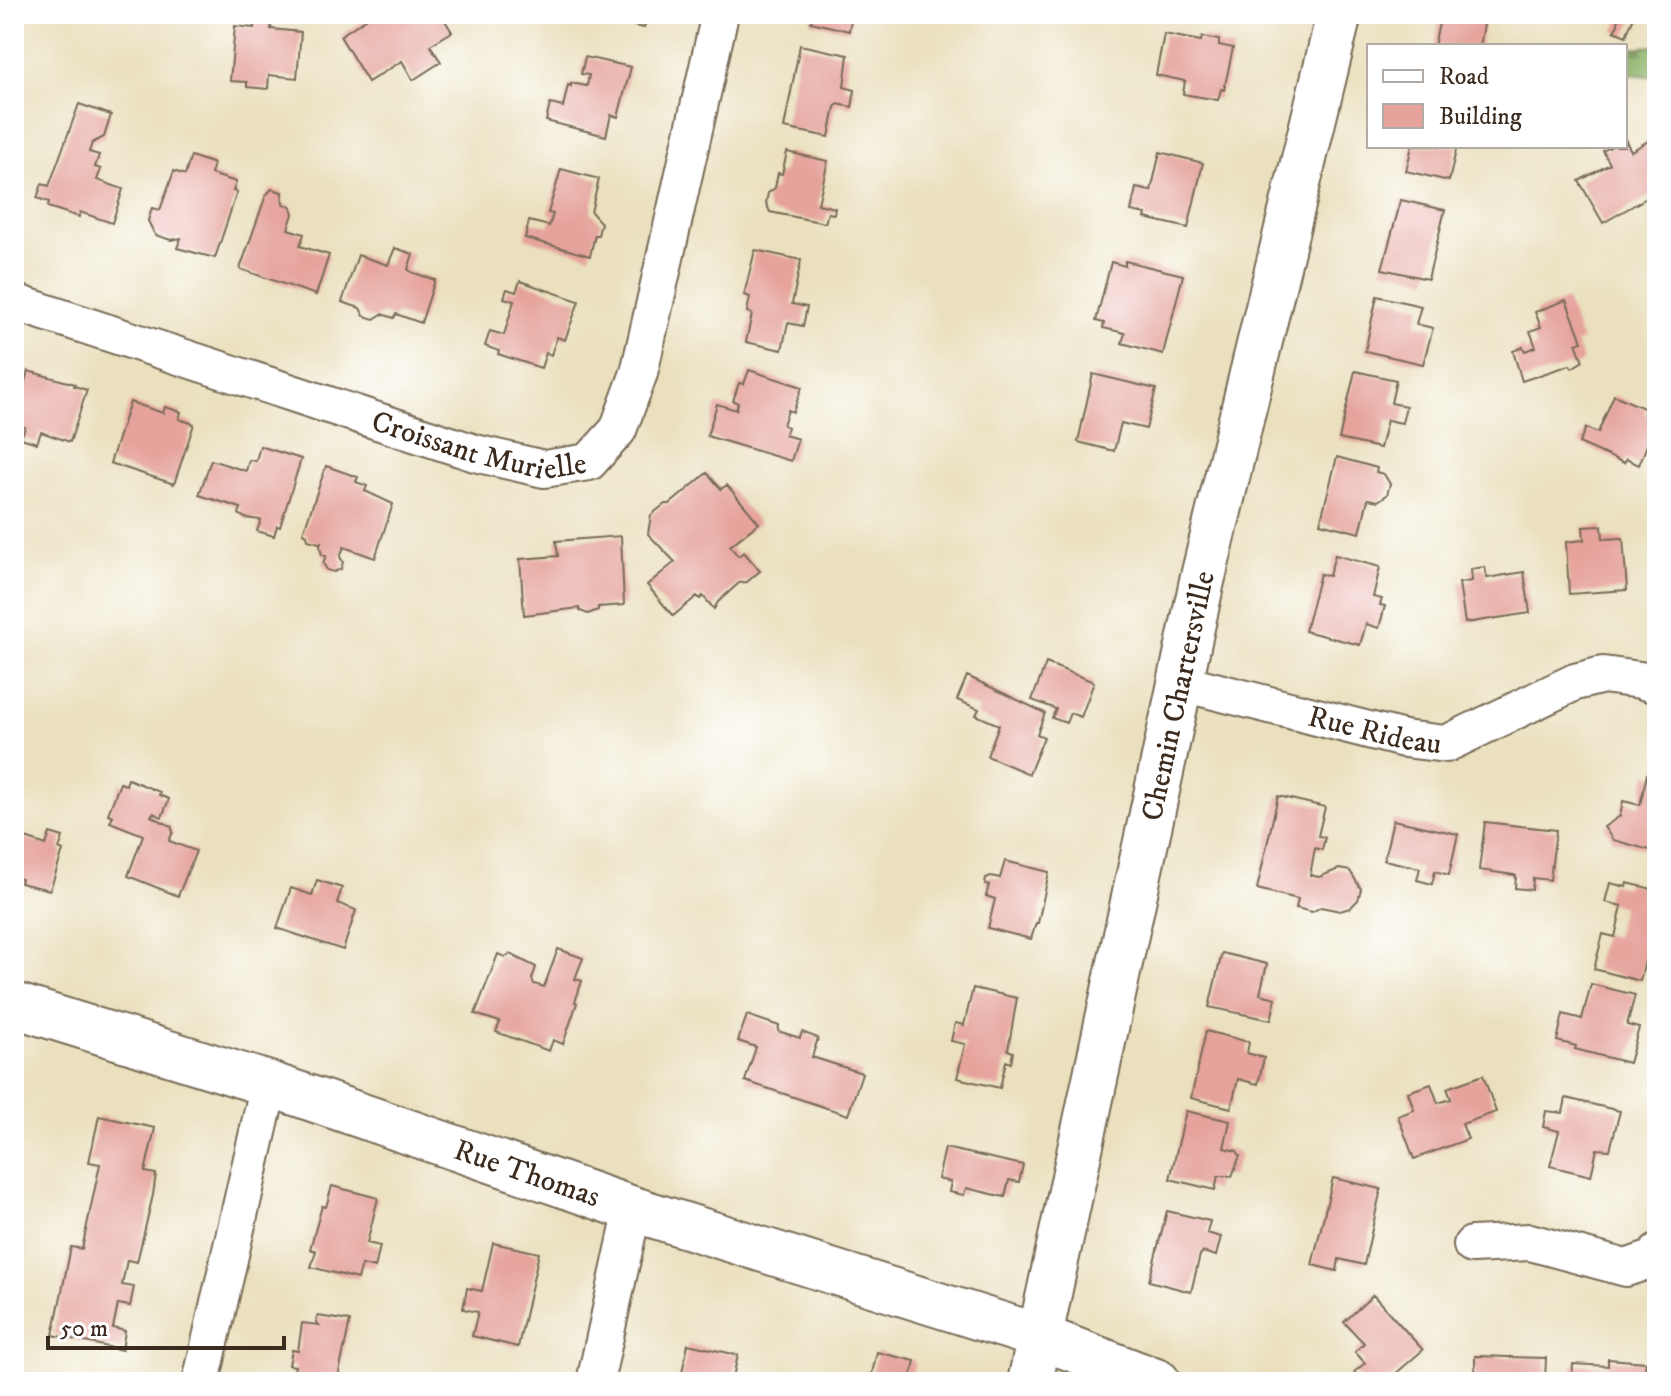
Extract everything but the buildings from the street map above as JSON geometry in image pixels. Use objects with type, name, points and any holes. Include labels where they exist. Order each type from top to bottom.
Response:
[{"type":"street","name":"Croissant Murielle","points":[[14,302],[475,453],[544,469],[589,462],[618,430],[639,373],[720,14]]},
{"type":"street","name":"Chemin Chartersville","points":[[1030,1382],[1179,682],[1339,14]]},
{"type":"street","name":"Rue Rideau","points":[[1179,682],[1404,739],[1446,744],[1575,682],[1603,675],[1657,685]]},
{"type":"street","name":"Rue Thomas","points":[[14,1005],[269,1084],[633,1209],[1041,1337],[1158,1382]]},
{"type":"street","points":[[201,1382],[269,1084]]},
{"type":"street","points":[[595,1382],[633,1209]]},
{"type":"street","points":[[1472,1245],[1530,1242],[1626,1268],[1655,1258],[1657,1253]]},
{"type":"green space","points":[[1657,46],[1657,77],[1627,73],[1627,48]]}]
